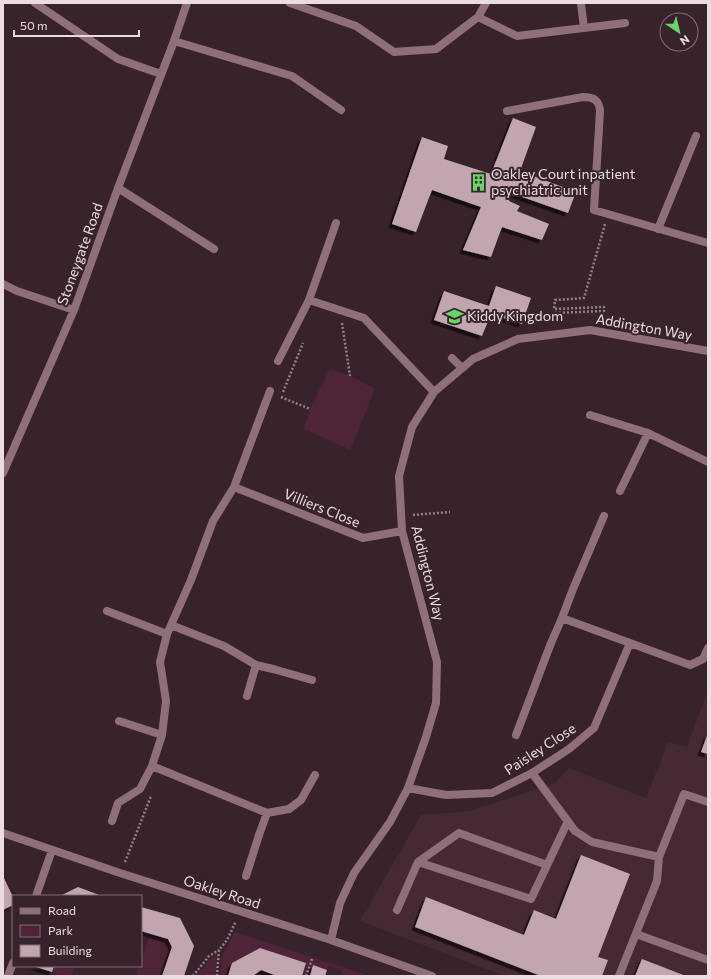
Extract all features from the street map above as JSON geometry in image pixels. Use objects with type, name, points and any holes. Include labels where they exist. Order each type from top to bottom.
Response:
[{"type":"street","points":[[35,3],[118,59],[161,74]]},
{"type":"street","name":"Stoneygate Road","points":[[3,473],[74,310],[118,188],[174,41],[186,3]]},
{"type":"street","points":[[290,3],[356,26],[394,52],[436,50],[478,17],[486,3]]},
{"type":"street","points":[[581,4],[584,28]]},
{"type":"street","points":[[478,17],[517,36],[625,24]]},
{"type":"street","points":[[174,41],[292,76],[341,110]]},
{"type":"street","points":[[507,111],[583,97],[591,97],[597,100],[600,105],[600,111],[594,210],[708,243]]},
{"type":"street","points":[[658,229],[696,136]]},
{"type":"street","points":[[118,188],[214,249]]},
{"type":"street","points":[[278,361],[309,300],[336,223]]},
{"type":"street","points":[[3,284],[17,291],[74,310]]},
{"type":"street","points":[[309,300],[364,318],[434,392]]},
{"type":"street","name":"Addington Way","points":[[331,940],[340,903],[354,873],[390,822],[408,788],[426,738],[436,703],[437,662],[402,531],[399,476],[412,427],[434,392],[473,359],[518,339],[590,330],[708,351]]},
{"type":"street","points":[[452,358],[462,368]]},
{"type":"street","points":[[112,821],[118,803],[140,789],[152,766],[162,735],[166,701],[160,662],[167,634],[192,580],[213,521],[234,486],[270,391]]},
{"type":"street","points":[[590,415],[648,433],[708,462]]},
{"type":"street","points":[[620,491],[648,433]]},
{"type":"street","name":"Villiers Close","points":[[234,486],[363,538],[402,531]]},
{"type":"street","name":"Paisley Close","points":[[516,735],[551,643],[604,516]]},
{"type":"street","points":[[107,611],[167,634]]},
{"type":"street","points":[[562,618],[690,665],[703,659],[708,648]]},
{"type":"street","points":[[171,625],[224,646],[256,665],[312,680]]},
{"type":"street","name":"Paisley Close","points":[[408,788],[446,795],[492,793],[532,773],[569,749],[594,728],[630,644]]},
{"type":"street","points":[[247,696],[256,665]]},
{"type":"street","points":[[119,721],[162,735]]},
{"type":"street","points":[[152,766],[267,813],[289,809],[301,800],[315,775]]},
{"type":"street","points":[[532,773],[575,831],[592,842],[659,857]]},
{"type":"street","points":[[619,976],[657,881],[659,857],[684,794],[708,802]]},
{"type":"street","points":[[246,876],[267,813]]},
{"type":"street","points":[[418,862],[531,899],[568,821]]},
{"type":"street","name":"Oakley Road","points":[[3,833],[120,873],[331,940],[432,976]]},
{"type":"street","points":[[397,910],[418,862],[459,833],[547,865]]},
{"type":"street","points":[[36,895],[52,850]]},
{"type":"street","points":[[636,934],[708,960]]},
{"type":"street","points":[[8,976],[12,966]]},
{"type":"path","points":[[555,321],[555,313],[604,311],[604,307],[554,308],[555,300],[584,298],[608,214]]},
{"type":"path","points":[[341,311],[350,376]]},
{"type":"path","points":[[281,397],[310,409]]},
{"type":"path","points":[[401,516],[450,512]]},
{"type":"path","points":[[120,873],[154,790]]},
{"type":"path","points":[[193,976],[209,956],[219,950],[228,940],[240,912]]},
{"type":"path","points":[[217,976],[219,950]]},
{"type":"path","points":[[306,976],[312,959]]},
{"type":"shaded area","points":[[708,690],[708,976],[505,976],[360,921],[421,815],[470,811],[555,783],[569,768],[646,798],[668,742],[687,747]]},
{"type":"green space","points":[[330,369],[350,376],[375,389],[350,450],[304,429],[310,409]]},
{"type":"green space","points":[[142,931],[168,939],[172,947],[162,976],[138,976],[138,974],[136,974],[139,967],[142,967],[142,958],[149,938],[142,935]]},
{"type":"green space","points":[[234,932],[364,974],[363,976],[340,976],[342,970],[329,966],[327,970],[313,965],[310,976],[302,976],[306,963],[260,948],[232,963],[228,976],[220,976],[221,958]]},
{"type":"green space","points":[[215,954],[218,954],[216,976],[196,976],[210,959]]},
{"type":"green space","points":[[54,967],[75,967],[71,976],[62,976],[52,972]]},
{"type":"building","name":"Oakley Court inpatient psychiatric unit","points":[[513,118],[536,127],[520,171],[576,192],[568,213],[511,193],[509,201],[520,206],[517,211],[549,224],[542,240],[502,227],[491,257],[463,250],[481,207],[432,190],[416,232],[392,224],[422,137],[448,146],[444,159],[491,174]]},
{"type":"building","points":[[496,286],[531,298],[522,324],[491,314],[482,336],[434,320],[444,291],[489,306]]},
{"type":"building","points":[[708,733],[708,754],[701,752]]},
{"type":"building","points":[[581,855],[630,874],[598,957],[608,960],[602,976],[541,976],[415,927],[426,897],[524,935],[534,910],[556,919]]},
{"type":"building","points":[[3,876],[12,895],[12,906],[3,910]]},
{"type":"building","points":[[78,887],[99,895],[62,895]]},
{"type":"building","points":[[142,907],[180,918],[194,946],[184,976],[162,976],[172,947],[168,939],[142,931]]},
{"type":"building","points":[[260,948],[306,963],[302,976],[277,976],[261,970],[253,976],[228,976],[232,963]]},
{"type":"building","points":[[642,959],[686,976],[635,976]]},
{"type":"building","points":[[313,965],[327,970],[325,976],[310,976]]},
{"type":"building","points":[[36,967],[54,967],[52,972]]},
{"type":"place","name":"Oakley Court inpatient psychiatric unit","points":[[478,182]]},
{"type":"place","name":"Kiddy Kingdom","points":[[454,316]]}]
